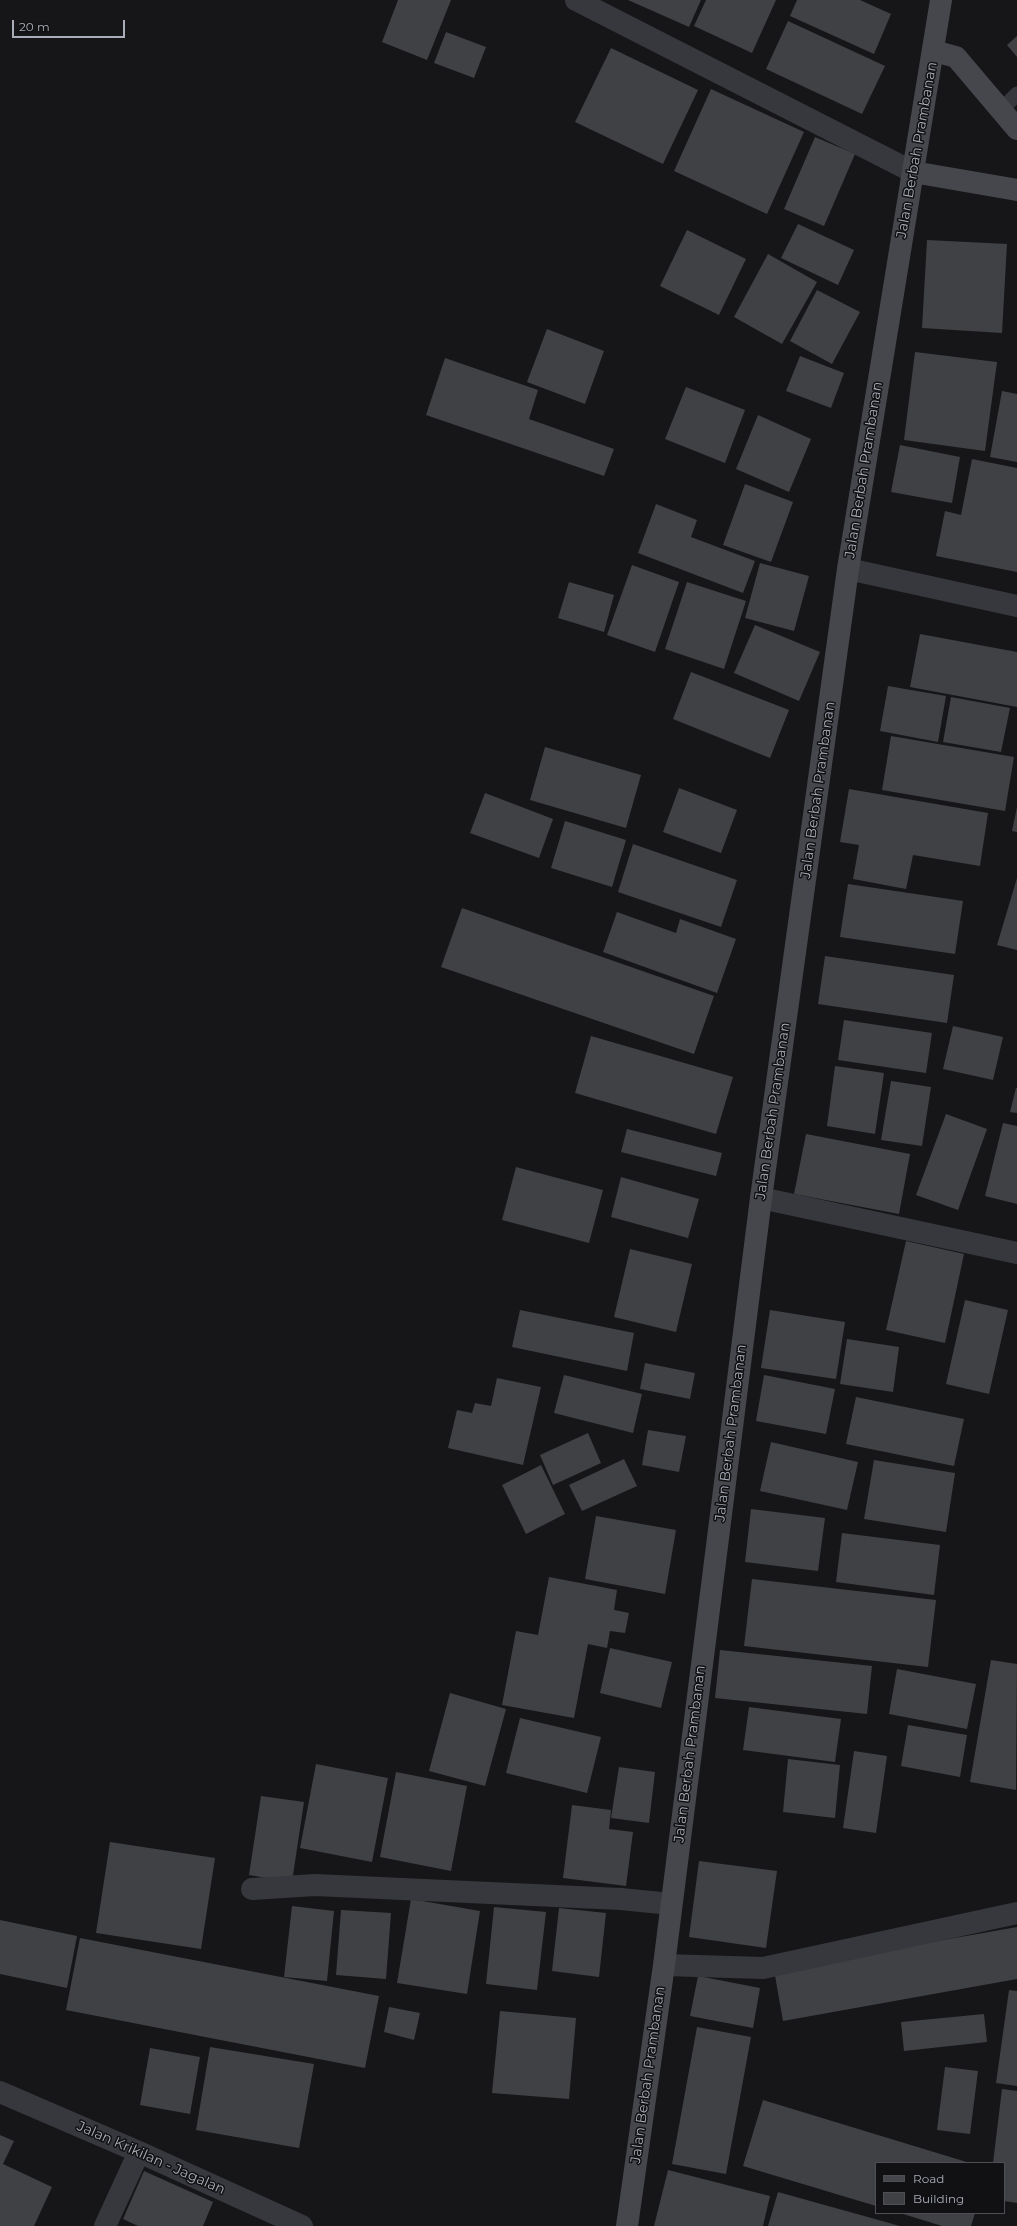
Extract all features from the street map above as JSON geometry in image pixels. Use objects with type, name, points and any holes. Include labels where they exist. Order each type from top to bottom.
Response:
[{"type":"main road","name":"Jalan Berbah Prambanan","points":[[627,2226],[664,1966],[762,1198],[848,569],[934,52],[941,0]]},
{"type":"main road","points":[[934,52],[956,57],[1000,111],[1017,129]]},
{"type":"main road","points":[[913,172],[1017,190]]},
{"type":"street","points":[[576,0],[913,172]]},
{"type":"street","points":[[848,569],[1017,606]]},
{"type":"street","points":[[762,1198],[1017,1253]]},
{"type":"street","points":[[252,1889],[315,1885],[621,1899],[671,1904]]},
{"type":"street","points":[[664,1966],[763,1968],[1017,1913]]},
{"type":"street","name":"Jalan Krikilan - Jagalan","points":[[0,2092],[140,2152],[302,2226]]},
{"type":"street","points":[[105,2226],[140,2152]]},
{"type":"lane","points":[[1000,111],[1017,94]]},
{"type":"building","points":[[398,0],[451,0],[427,60],[382,42]]},
{"type":"building","points":[[628,0],[701,0],[689,27]]},
{"type":"building","points":[[706,0],[776,0],[752,53],[694,26]]},
{"type":"building","points":[[797,0],[860,0],[891,14],[874,54],[790,16]]},
{"type":"building","points":[[788,21],[885,66],[862,114],[766,69]]},
{"type":"building","points":[[446,32],[486,47],[474,78],[434,63]]},
{"type":"building","points":[[1017,36],[1017,57],[1007,45]]},
{"type":"building","points":[[611,48],[698,90],[663,164],[575,122]]},
{"type":"building","points":[[711,89],[804,132],[767,214],[674,171]]},
{"type":"building","points":[[815,137],[855,154],[824,226],[784,209]]},
{"type":"building","points":[[798,224],[854,250],[838,285],[781,258]]},
{"type":"building","points":[[687,230],[746,259],[719,315],[660,286]]},
{"type":"building","points":[[927,240],[1007,244],[1002,333],[922,328]]},
{"type":"building","points":[[768,254],[817,282],[782,344],[734,317]]},
{"type":"building","points":[[817,290],[860,312],[832,364],[790,341]]},
{"type":"building","points":[[547,329],[604,351],[585,404],[527,382]]},
{"type":"building","points":[[915,352],[997,362],[985,451],[904,440]]},
{"type":"building","points":[[800,356],[844,373],[831,408],[786,391]]},
{"type":"building","points":[[445,358],[538,390],[529,419],[614,449],[604,476],[426,415]]},
{"type":"building","points":[[686,387],[745,410],[725,463],[665,439]]},
{"type":"building","points":[[1002,391],[1017,394],[1017,462],[990,457]]},
{"type":"building","points":[[758,415],[811,439],[789,492],[736,469]]},
{"type":"building","points":[[900,445],[960,457],[952,503],[891,492]]},
{"type":"building","points":[[972,459],[1017,468],[1017,572],[936,556],[945,511],[961,515]]},
{"type":"building","points":[[745,484],[793,502],[771,562],[723,545]]},
{"type":"building","points":[[656,504],[697,520],[691,537],[755,561],[743,593],[638,553]]},
{"type":"building","points":[[760,563],[809,576],[794,631],[745,618]]},
{"type":"building","points":[[632,565],[679,582],[655,652],[607,635]]},
{"type":"building","points":[[569,582],[614,595],[604,632],[558,618]]},
{"type":"building","points":[[687,582],[746,601],[724,669],[665,649]]},
{"type":"building","points":[[755,625],[820,652],[799,701],[734,673]]},
{"type":"building","points":[[920,634],[1017,652],[1017,707],[910,687]]},
{"type":"building","points":[[691,672],[789,710],[770,758],[673,719]]},
{"type":"building","points":[[888,686],[946,696],[938,742],[880,731]]},
{"type":"building","points":[[951,697],[1010,708],[1001,752],[943,742]]},
{"type":"building","points":[[891,736],[1014,757],[1005,811],[882,790]]},
{"type":"building","points":[[545,747],[641,775],[626,828],[530,800]]},
{"type":"building","points":[[679,788],[737,810],[721,853],[663,832]]},
{"type":"building","points":[[849,789],[988,813],[980,866],[913,855],[906,889],[853,879],[859,845],[840,842]]},
{"type":"building","points":[[485,793],[553,819],[539,858],[470,833]]},
{"type":"building","points":[[1017,807],[1017,832],[1012,831]]},
{"type":"building","points":[[565,821],[626,840],[612,887],[551,868]]},
{"type":"building","points":[[633,844],[737,880],[721,927],[618,892]]},
{"type":"building","points":[[1017,878],[1017,950],[997,945]]},
{"type":"building","points":[[848,884],[963,901],[955,954],[840,937]]},
{"type":"building","points":[[462,908],[714,996],[694,1054],[441,967]]},
{"type":"building","points":[[617,912],[676,933],[680,919],[736,939],[717,993],[603,952]]},
{"type":"building","points":[[825,956],[954,975],[947,1023],[818,1004]]},
{"type":"building","points":[[844,1020],[932,1033],[926,1073],[838,1060]]},
{"type":"building","points":[[953,1026],[1003,1037],[993,1080],[943,1069]]},
{"type":"building","points":[[591,1036],[733,1077],[716,1134],[575,1093]]},
{"type":"building","points":[[835,1066],[884,1073],[875,1134],[827,1126]]},
{"type":"building","points":[[891,1081],[931,1087],[922,1146],[881,1140]]},
{"type":"building","points":[[1017,1088],[1017,1113],[1010,1112]]},
{"type":"building","points":[[946,1114],[987,1129],[958,1210],[916,1195]]},
{"type":"building","points":[[1003,1123],[1017,1126],[1017,1204],[985,1196]]},
{"type":"building","points":[[627,1129],[722,1153],[716,1176],[621,1152]]},
{"type":"building","points":[[806,1134],[910,1154],[899,1214],[794,1194]]},
{"type":"building","points":[[516,1167],[603,1190],[589,1243],[502,1220]]},
{"type":"building","points":[[621,1177],[699,1199],[688,1238],[611,1217]]},
{"type":"building","points":[[906,1241],[964,1254],[945,1343],[886,1330]]},
{"type":"building","points":[[630,1249],[692,1264],[676,1332],[614,1317]]},
{"type":"building","points":[[965,1300],[1008,1310],[989,1394],[946,1384]]},
{"type":"building","points":[[520,1310],[634,1333],[627,1371],[512,1347]]},
{"type":"building","points":[[770,1310],[845,1322],[836,1379],[761,1368]]},
{"type":"building","points":[[847,1339],[899,1347],[893,1392],[840,1384]]},
{"type":"building","points":[[645,1363],[695,1373],[690,1399],[640,1389]]},
{"type":"building","points":[[564,1375],[642,1394],[633,1433],[554,1413]]},
{"type":"building","points":[[764,1375],[835,1389],[826,1434],[756,1421]]},
{"type":"building","points":[[497,1378],[541,1387],[523,1465],[448,1448],[457,1410],[472,1413],[475,1403],[491,1406]]},
{"type":"building","points":[[856,1397],[964,1419],[954,1466],[846,1444]]},
{"type":"building","points":[[648,1430],[686,1436],[679,1472],[642,1465]]},
{"type":"building","points":[[588,1433],[601,1463],[553,1485],[540,1455]]},
{"type":"building","points":[[771,1442],[858,1462],[847,1510],[760,1491]]},
{"type":"building","points":[[624,1459],[637,1486],[582,1511],[569,1485]]},
{"type":"building","points":[[874,1460],[955,1473],[946,1532],[864,1519]]},
{"type":"building","points":[[541,1465],[565,1514],[526,1534],[502,1485]]},
{"type":"building","points":[[751,1509],[825,1518],[818,1571],[745,1562]]},
{"type":"building","points":[[596,1516],[676,1530],[665,1594],[585,1579]]},
{"type":"building","points":[[842,1533],[940,1545],[934,1595],[836,1582]]},
{"type":"building","points":[[549,1577],[617,1590],[614,1610],[629,1613],[625,1633],[610,1631],[607,1648],[588,1644],[574,1718],[502,1705],[516,1631],[538,1635]]},
{"type":"building","points":[[752,1579],[936,1600],[928,1667],[744,1646]]},
{"type":"building","points":[[610,1648],[672,1662],[661,1708],[600,1693]]},
{"type":"building","points":[[720,1650],[872,1666],[867,1714],[715,1698]]},
{"type":"building","points":[[991,1660],[1017,1664],[1016,1790],[970,1782]]},
{"type":"building","points":[[897,1669],[976,1684],[967,1729],[889,1714]]},
{"type":"building","points":[[450,1693],[506,1709],[485,1786],[429,1771]]},
{"type":"building","points":[[749,1707],[841,1719],[835,1762],[743,1750]]},
{"type":"building","points":[[520,1718],[601,1737],[587,1793],[506,1773]]},
{"type":"building","points":[[908,1725],[967,1735],[960,1777],[901,1766]]},
{"type":"building","points":[[854,1751],[887,1756],[876,1833],[843,1828]]},
{"type":"building","points":[[788,1759],[840,1765],[835,1818],[783,1812]]},
{"type":"building","points":[[316,1764],[388,1778],[372,1862],[300,1848]]},
{"type":"building","points":[[619,1767],[655,1772],[649,1823],[611,1818]]},
{"type":"building","points":[[396,1772],[467,1786],[451,1871],[380,1857]]},
{"type":"building","points":[[261,1796],[304,1802],[292,1882],[249,1875]]},
{"type":"building","points":[[572,1805],[611,1810],[609,1829],[633,1832],[626,1886],[563,1878]]},
{"type":"building","points":[[110,1842],[215,1858],[201,1949],[96,1933]]},
{"type":"building","points":[[699,1861],[777,1871],[766,1948],[689,1937]]},
{"type":"building","points":[[411,1899],[480,1911],[467,1994],[397,1983]]},
{"type":"building","points":[[292,1906],[334,1911],[327,1981],[284,1977]]},
{"type":"building","points":[[494,1907],[546,1912],[537,1990],[486,1984]]},
{"type":"building","points":[[559,1908],[606,1913],[599,1977],[552,1971]]},
{"type":"building","points":[[341,1910],[391,1913],[386,1979],[336,1975]]},
{"type":"building","points":[[0,1920],[77,1936],[67,1988],[0,1974]]},
{"type":"building","points":[[1017,1927],[1017,1979],[783,2021],[774,1970]]},
{"type":"building","points":[[80,1938],[379,1996],[365,2068],[66,2010]]},
{"type":"building","points":[[698,1976],[760,1988],[753,2028],[690,2016]]},
{"type":"building","points":[[1009,1990],[1017,1991],[1017,2086],[996,2083]]},
{"type":"building","points":[[389,2007],[420,2013],[414,2040],[384,2032]]},
{"type":"building","points":[[500,2011],[576,2018],[569,2099],[492,2093]]},
{"type":"building","points":[[984,2014],[987,2042],[904,2051],[901,2022]]},
{"type":"building","points":[[697,2027],[751,2037],[726,2174],[672,2164]]},
{"type":"building","points":[[210,2047],[314,2064],[299,2148],[196,2130]]},
{"type":"building","points":[[150,2048],[200,2057],[190,2114],[140,2105]]},
{"type":"building","points":[[945,2067],[978,2071],[970,2134],[937,2130]]},
{"type":"building","points":[[1002,2089],[1017,2091],[1017,2203],[1005,2201],[1005,2162],[993,2162]]},
{"type":"building","points":[[763,2100],[967,2162],[875,2162],[875,2206],[743,2166]]},
{"type":"building","points":[[0,2135],[14,2141],[3,2164],[52,2187],[34,2226],[0,2226]]},
{"type":"building","points":[[668,2170],[770,2196],[763,2226],[654,2226]]},
{"type":"building","points":[[144,2171],[213,2202],[203,2226],[138,2226],[123,2219]]},
{"type":"building","points":[[778,2192],[900,2226],[768,2226]]},
{"type":"building","points":[[903,2214],[975,2214],[971,2226],[942,2226]]}]
